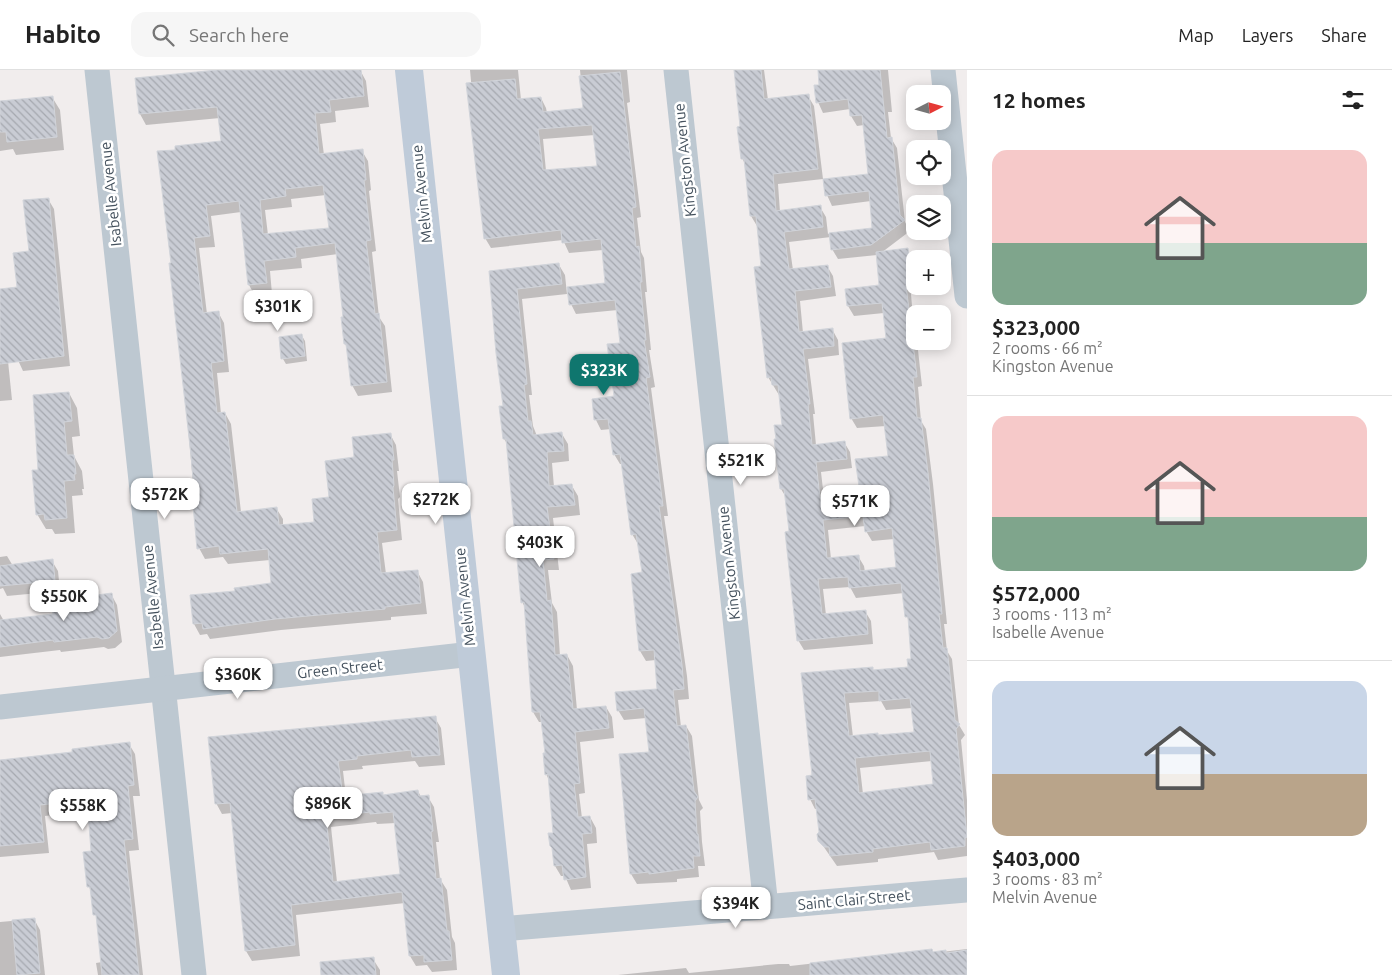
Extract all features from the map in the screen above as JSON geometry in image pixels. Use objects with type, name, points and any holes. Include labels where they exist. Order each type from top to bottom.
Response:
[{"type":"street","name":"Isabelle Avenue","points":[[98,70],[194,975]]},
{"type":"street","name":"Melvin Avenue","points":[[409,70],[506,975]]},
{"type":"street","name":"Kingston Avenue","points":[[676,70],[766,907]]},
{"type":"street","points":[[943,70],[967,296]]},
{"type":"street","name":"Green Street","points":[[0,707],[472,654]]},
{"type":"street","name":"Saint Clair Street","points":[[501,929],[967,890]]},
{"type":"building","points":[[217,70],[361,70],[364,96],[329,100],[331,112],[315,113],[319,154],[363,149],[366,180],[364,180],[371,240],[366,241],[375,314],[379,313],[387,382],[351,386],[346,344],[344,344],[335,243],[295,248],[296,257],[264,261],[267,283],[248,285],[239,201],[206,205],[210,236],[194,238],[203,313],[219,311],[224,361],[211,363],[217,413],[225,412],[237,512],[277,507],[279,525],[314,522],[312,499],[329,497],[325,461],[354,457],[352,437],[391,433],[397,530],[377,532],[381,573],[418,570],[421,603],[385,607],[385,609],[275,619],[203,629],[202,623],[193,624],[190,595],[235,591],[234,588],[271,583],[268,549],[220,554],[219,546],[197,549],[191,455],[157,151],[175,150],[175,146],[221,141],[217,107],[139,114],[135,78]],"holes":[[[323,185],[329,228],[263,234],[260,200],[286,196],[285,189]]]},
{"type":"building","points":[[734,70],[761,70],[764,99],[809,94],[818,169],[773,174],[776,211],[821,205],[823,227],[784,232],[789,269],[828,265],[831,287],[795,291],[799,332],[833,328],[834,346],[803,349],[810,404],[808,404],[812,445],[845,441],[847,459],[816,462],[820,498],[860,493],[855,459],[888,456],[883,415],[850,419],[842,343],[886,338],[882,303],[847,306],[845,289],[879,285],[876,252],[908,248],[908,250],[906,250],[906,295],[908,305],[906,305],[906,350],[914,350],[917,377],[913,377],[917,418],[921,418],[928,473],[942,614],[939,614],[943,648],[947,648],[955,720],[960,724],[956,729],[967,837],[965,838],[965,846],[931,850],[930,842],[873,849],[873,852],[830,856],[829,847],[824,847],[818,841],[817,834],[819,832],[815,799],[808,800],[806,776],[812,775],[801,673],[873,667],[873,670],[908,667],[907,659],[911,659],[908,617],[905,617],[901,583],[849,588],[848,577],[818,579],[822,614],[866,610],[868,634],[797,641],[785,532],[789,531],[784,489],[780,489],[774,439],[776,439],[774,425],[782,425],[778,385],[772,385],[771,377],[767,378],[754,267],[761,266],[756,216],[750,216],[744,159],[741,159],[737,127],[740,126]],"holes":[[[863,516],[865,532],[892,528],[896,567],[860,571],[859,555],[827,558],[823,520]],[[879,691],[879,701],[910,698],[914,732],[849,736],[844,693]],[[930,751],[933,784],[859,793],[855,758]]]},
{"type":"building","points":[[818,70],[880,70],[887,138],[892,137],[900,215],[905,220],[871,245],[831,250],[829,233],[872,228],[869,191],[825,196],[823,179],[868,174],[862,115],[850,116],[848,99],[816,103],[814,85],[819,85]]},
{"type":"building","points":[[620,72],[636,207],[632,208],[636,247],[639,246],[642,282],[640,282],[646,340],[644,340],[650,377],[646,378],[663,506],[659,506],[682,665],[684,689],[673,690],[677,726],[686,725],[694,791],[698,797],[695,801],[700,856],[693,856],[694,868],[649,874],[649,872],[630,874],[619,754],[649,752],[644,708],[617,711],[615,692],[657,689],[654,650],[639,651],[631,574],[642,572],[636,534],[631,535],[620,454],[613,455],[608,419],[594,420],[592,399],[614,396],[607,344],[620,343],[615,300],[569,305],[567,287],[605,283],[601,239],[562,243],[561,230],[484,239],[466,83],[515,79],[517,99],[541,97],[543,112],[583,108],[579,76]],"holes":[[[592,125],[597,166],[543,170],[538,129]]]},
{"type":"building","points":[[53,96],[57,137],[7,142],[6,132],[0,132],[0,101]]},
{"type":"building","points":[[49,198],[64,356],[0,364],[0,289],[17,287],[13,253],[29,251],[23,200]]},
{"type":"building","points":[[559,263],[562,284],[517,289],[527,384],[524,385],[528,421],[531,421],[533,435],[562,432],[564,451],[547,452],[549,486],[572,484],[575,505],[547,507],[554,559],[543,560],[547,601],[551,600],[555,655],[567,654],[573,709],[606,706],[609,728],[575,732],[580,783],[574,784],[578,817],[590,816],[592,833],[582,834],[586,877],[564,880],[562,865],[554,866],[548,833],[553,833],[548,774],[545,775],[543,753],[545,753],[540,712],[532,712],[524,602],[521,603],[506,439],[503,439],[499,406],[503,406],[489,271]]},
{"type":"building","points":[[302,334],[305,356],[281,359],[279,337]]},
{"type":"building","points":[[69,392],[72,421],[64,422],[67,455],[74,455],[75,480],[64,481],[67,518],[45,520],[44,514],[36,515],[32,470],[38,470],[33,395]]},
{"type":"building","points":[[53,559],[55,581],[0,586],[0,566]]},
{"type":"building","points":[[112,593],[117,631],[109,638],[102,639],[97,637],[54,642],[53,640],[0,647],[0,620],[53,614],[51,601]]},
{"type":"building","points":[[436,716],[440,755],[412,757],[411,750],[357,756],[357,759],[338,761],[343,796],[383,792],[383,795],[418,790],[419,796],[429,795],[436,879],[441,878],[452,960],[424,962],[424,955],[409,956],[402,892],[291,905],[295,945],[245,951],[230,803],[215,804],[208,737]],"holes":[[[370,812],[370,814],[393,812],[400,874],[333,882],[326,817]]]},
{"type":"building","points":[[130,742],[134,785],[128,786],[133,839],[124,840],[139,975],[102,975],[96,915],[93,915],[90,887],[87,887],[83,852],[91,851],[87,800],[40,805],[44,842],[0,846],[0,760],[72,752],[72,749]]},
{"type":"building","points":[[35,918],[40,973],[17,975],[12,920]]},
{"type":"building","points":[[932,949],[933,952],[946,950],[946,953],[967,950],[967,975],[810,975],[810,963]]},
{"type":"building","points":[[374,957],[376,975],[321,975],[320,962]]}]
